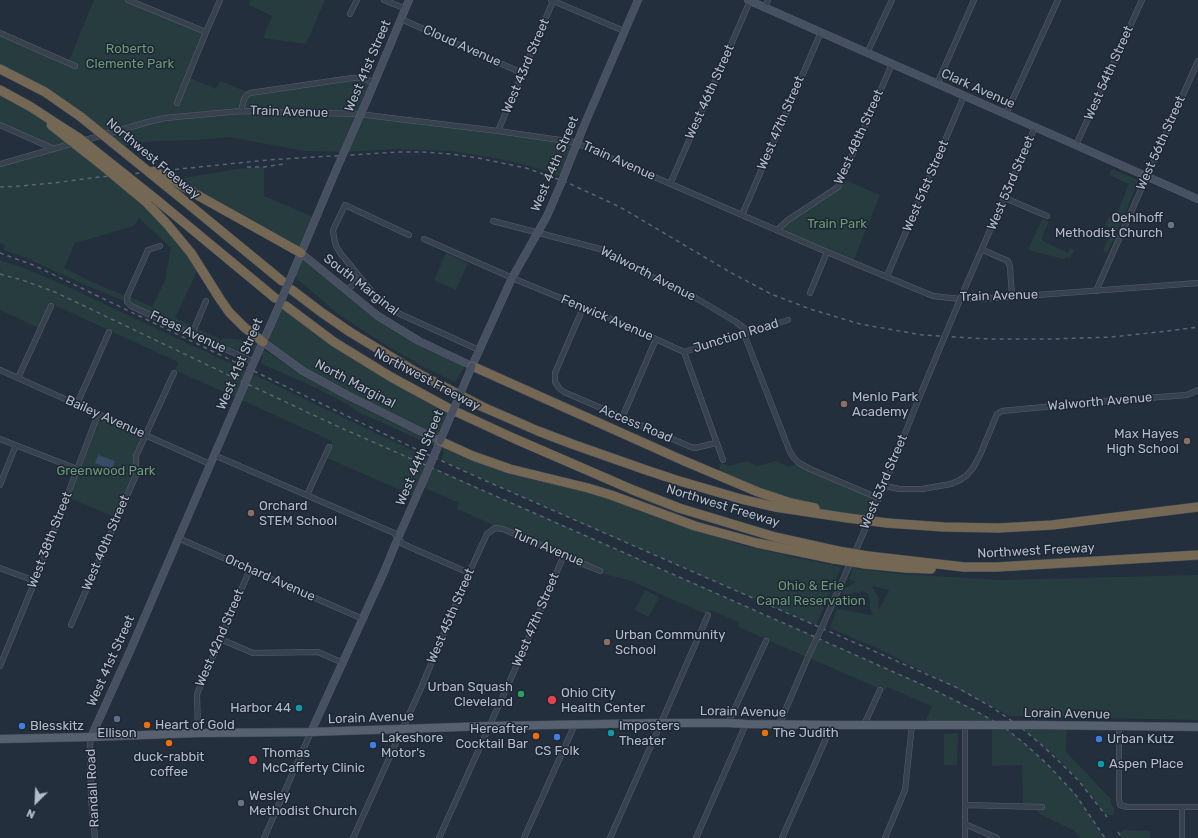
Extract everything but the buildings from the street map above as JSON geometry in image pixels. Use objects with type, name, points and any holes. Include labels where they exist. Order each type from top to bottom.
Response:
[{"type":"highway","name":"Northwest Freeway","points":[[0,69],[45,92],[81,117],[282,281]]},
{"type":"highway","points":[[0,90],[30,106],[54,124],[146,202],[167,224],[191,254],[229,312],[244,327],[263,342]]},
{"type":"highway","points":[[54,124],[96,151],[275,298]]},
{"type":"highway","points":[[143,167],[173,180],[301,253]]},
{"type":"highway","name":"Northwest Freeway","points":[[292,290],[350,332],[414,372],[538,431],[639,468],[721,493],[775,507],[887,523],[944,527],[1014,527],[1052,525],[1198,507]]},
{"type":"highway","name":"Northwest Freeway","points":[[286,306],[334,342],[391,377],[448,408],[513,438],[678,508],[836,555],[866,560],[964,567],[997,567],[1198,555]]},
{"type":"highway","points":[[472,366],[682,460],[758,492],[790,503],[817,509],[845,518]]},
{"type":"highway","points":[[440,441],[492,463],[527,474],[588,488],[611,495],[695,526],[757,543],[836,555]]},
{"type":"main road","name":"Lorain Avenue","points":[[0,739],[198,733],[311,732],[489,726],[661,723],[1198,727]]},
{"type":"street","points":[[128,0],[206,32]]},
{"type":"street","points":[[178,103],[220,0]]},
{"type":"street","points":[[350,14],[357,0]]},
{"type":"street","points":[[384,0],[406,9]]},
{"type":"street","name":"West 41st Street","points":[[91,737],[130,651],[410,0]]},
{"type":"street","points":[[552,0],[624,31]]},
{"type":"street","name":"West 43rd Street","points":[[498,131],[552,0]]},
{"type":"street","name":"West 44th Street","points":[[264,838],[384,572],[479,350],[512,278],[547,216],[638,0]]},
{"type":"street","name":"Clark Avenue","points":[[749,0],[1198,199]]},
{"type":"street","name":"West 46th Street","points":[[670,184],[749,0]]},
{"type":"street","points":[[765,7],[768,0]]},
{"type":"street","points":[[867,53],[892,0]]},
{"type":"street","points":[[937,84],[974,0]]},
{"type":"street","points":[[1006,114],[1058,0]]},
{"type":"street","name":"West 54th Street","points":[[1076,145],[1142,0]]},
{"type":"street","name":"Cloud Avenue","points":[[401,19],[522,73]]},
{"type":"street","name":"West 47th Street","points":[[742,215],[821,32]]},
{"type":"street","points":[[0,34],[75,66]]},
{"type":"street","name":"West 56th Street","points":[[1096,291],[1198,61]]},
{"type":"street","name":"West 48th Street","points":[[777,230],[788,220],[838,188],[892,64]]},
{"type":"street","points":[[241,111],[244,99],[250,93],[352,78],[360,78],[374,82]]},
{"type":"street","name":"West 51st Street","points":[[887,276],[964,96]]},
{"type":"street","name":"Train Avenue","points":[[0,164],[165,118],[241,111],[358,114],[574,142],[827,252],[933,296],[960,299],[1012,297],[1198,283]]},
{"type":"street","points":[[0,125],[54,148]]},
{"type":"street","name":"West 53rd Street","points":[[779,725],[884,486],[964,290],[1006,198],[1036,127]]},
{"type":"street","points":[[1006,198],[1047,216]]},
{"type":"street","points":[[409,235],[345,205],[333,230],[338,250],[373,293],[386,304],[400,314],[479,350]]},
{"type":"street","name":"Walworth Avenue","points":[[493,221],[604,250],[650,276],[689,294],[736,322],[746,333]]},
{"type":"street","name":"Fenwick Avenue","points":[[424,239],[684,352]]},
{"type":"street","name":"Freas Avenue","points":[[160,246],[148,250],[127,298],[127,302],[131,306],[253,364]]},
{"type":"street","points":[[982,250],[1008,261],[1010,267],[1012,297]]},
{"type":"street","points":[[810,293],[827,252]]},
{"type":"street","name":"South Marginal","points":[[301,253],[378,316],[419,341],[472,366]]},
{"type":"street","points":[[347,290],[360,278]]},
{"type":"street","points":[[192,334],[206,301]]},
{"type":"street","points":[[18,378],[51,306]]},
{"type":"street","name":"Access Road","points":[[583,308],[555,373],[555,382],[559,388],[564,392],[622,418],[691,447],[695,448],[716,442]]},
{"type":"street","name":"Junction Road","points":[[684,352],[788,320]]},
{"type":"street","points":[[77,404],[109,332]]},
{"type":"street","points":[[746,333],[790,452],[794,458],[799,464],[878,498]]},
{"type":"street","points":[[622,418],[656,339]]},
{"type":"street","name":"North Marginal","points":[[263,342],[304,371],[323,382],[440,441]]},
{"type":"street","points":[[684,352],[723,460]]},
{"type":"street","name":"Bailey Avenue","points":[[0,370],[210,464]]},
{"type":"street","name":"West 40th Street","points":[[72,625],[136,475],[136,456],[174,373]]},
{"type":"street","name":"Walworth Avenue","points":[[884,486],[900,489],[929,488],[951,484],[960,480],[973,468],[980,456],[997,414],[1002,411],[1187,395],[1198,390]]},
{"type":"street","name":"West 38th Street","points":[[0,666],[35,581],[98,414]]},
{"type":"street","points":[[0,439],[77,469]]},
{"type":"street","points":[[0,485],[16,445]]},
{"type":"street","points":[[307,495],[330,447]]},
{"type":"street","points":[[214,455],[394,533],[403,544],[468,573]]},
{"type":"street","name":"Turn Avenue","points":[[495,528],[503,529],[600,571]]},
{"type":"street","name":"West 45th Street","points":[[353,838],[422,684],[468,573],[487,534],[495,528]]},
{"type":"street","name":"Orchard Avenue","points":[[178,538],[363,619]]},
{"type":"street","name":"West 47th Street","points":[[439,838],[516,667],[564,555]]},
{"type":"street","points":[[0,568],[35,581]]},
{"type":"street","name":"West 42nd Street","points":[[198,733],[197,694],[250,569]]},
{"type":"street","points":[[610,838],[708,615]]},
{"type":"street","points":[[220,639],[253,653],[318,652],[342,663]]},
{"type":"street","points":[[728,723],[766,641]]},
{"type":"street","points":[[864,724],[880,690]]},
{"type":"street","points":[[524,838],[575,724]]},
{"type":"street","points":[[696,838],[746,724]]},
{"type":"street","points":[[782,838],[832,725]]},
{"type":"street","points":[[885,838],[904,790],[912,725]]},
{"type":"street","points":[[965,725],[965,838]]},
{"type":"street","points":[[1119,726],[1120,805],[1127,808],[1198,807]]},
{"type":"street","name":"Randall Road","points":[[91,737],[91,791],[95,838]]},
{"type":"street","points":[[965,805],[1042,807]]},
{"type":"street","points":[[1182,807],[1182,838]]},
{"type":"street","points":[[965,824],[997,838]]},
{"type":"green space","name":"Roberto Clemente Park","points":[[94,0],[128,0],[206,32],[188,77],[216,89],[220,81],[250,93],[349,79],[374,82],[360,115],[574,142],[563,178],[526,165],[452,151],[396,149],[344,152],[304,151],[229,137],[197,140],[156,141],[118,147],[97,129],[0,69],[0,33],[68,63]]},
{"type":"green space","points":[[251,0],[325,0],[306,44],[263,38],[272,16],[249,5]]},
{"type":"green space","name":"Ohio & Erie Canal Reservation","points":[[0,90],[31,107],[130,187],[199,267],[175,318],[222,340],[224,338],[254,341],[255,344],[295,370],[371,412],[506,473],[594,494],[674,524],[742,545],[841,567],[834,584],[845,588],[856,582],[849,579],[853,568],[899,574],[1001,580],[1198,575],[1198,720],[1010,716],[877,648],[830,628],[837,609],[872,615],[875,613],[872,614],[869,595],[865,592],[855,592],[848,596],[832,588],[816,626],[441,460],[444,453],[443,450],[360,413],[340,400],[312,386],[260,363],[263,356],[253,349],[250,353],[246,354],[173,322],[172,325],[129,303],[24,257],[4,250],[5,245],[0,243],[0,164],[53,149],[0,125]],"holes":[[[139,218],[171,248],[165,281],[152,307],[131,297],[94,283],[64,268],[75,243],[134,226]],[[872,586],[889,590],[879,610],[878,597]]]},
{"type":"green space","points":[[264,167],[264,196],[316,218],[301,253],[173,180],[237,169]]},
{"type":"green space","points":[[1112,169],[1138,180],[1122,219],[1116,216],[1129,184],[1109,175]]},
{"type":"green space","name":"Train Park","points":[[842,179],[880,195],[853,262],[777,230],[838,188]]},
{"type":"green space","points":[[1109,217],[1119,222],[1120,225],[1107,253],[1103,251],[1112,229],[1105,225]]},
{"type":"green space","points":[[1042,219],[1048,221],[1042,238],[1043,241],[1068,253],[1070,248],[1074,250],[1070,258],[1068,257],[1063,259],[1029,250]]},
{"type":"green space","points":[[301,253],[378,316],[467,363],[455,382],[424,367],[384,344],[342,317],[298,280],[293,272]]},
{"type":"green space","points":[[446,253],[468,263],[456,290],[434,280]]},
{"type":"green space","points":[[0,260],[29,270],[64,285],[432,460],[429,466],[935,690],[974,710],[1004,727],[1047,764],[1075,794],[1105,838],[1080,838],[1073,830],[1040,814],[1034,807],[1023,807],[1022,765],[992,766],[992,725],[924,725],[932,706],[887,687],[885,691],[738,627],[739,622],[710,610],[708,615],[631,581],[566,564],[597,570],[457,509],[459,503],[421,486],[416,497],[325,457],[332,441],[175,370],[178,362],[52,304],[41,329],[0,310]]},
{"type":"green space","points":[[280,301],[299,316],[453,411],[440,441],[349,396],[263,342]]},
{"type":"green space","name":"Greenwood Park","points":[[98,414],[145,435],[136,456],[136,475],[117,518],[67,497]]},
{"type":"green space","points":[[747,461],[757,466],[776,461],[789,467],[799,463],[878,498],[868,521],[843,518],[717,475],[721,463],[729,466]]},
{"type":"green space","points":[[645,590],[659,597],[649,617],[635,610]]},
{"type":"green space","points":[[1018,725],[1067,726],[1066,752],[1111,799],[1111,803],[1114,808],[1114,815],[1106,815],[1078,780],[1059,760]]},
{"type":"green space","points":[[958,733],[957,765],[944,765],[944,734]]},
{"type":"green space","points":[[1124,830],[1150,831],[1150,838],[1122,838],[1119,834]]},
{"type":"water","points":[[98,455],[115,461],[112,470],[95,463]]},
{"type":"railway","points":[[0,187],[53,183],[268,160],[397,152],[451,154],[526,168],[566,182],[620,207],[728,271],[771,294],[810,309],[860,324],[922,335],[990,339],[1112,337],[1198,327]]},
{"type":"railway","points":[[247,167],[264,167],[283,164]]},
{"type":"railway","points":[[0,253],[50,273],[424,453],[958,688],[993,708],[1018,725],[1044,747],[1078,780],[1107,817]]},
{"type":"railway","points":[[0,274],[55,292],[339,427],[934,690],[974,710],[1004,727],[1047,764],[1075,794],[1105,838]]},
{"type":"railway","points":[[1118,832],[1122,838]]},
{"type":"place","name":"Oehlhoff Methodist Church","points":[[1171,225]]},
{"type":"place","name":"Menlo Park Academy","points":[[844,404]]},
{"type":"place","name":"Max Hayes High School","points":[[1187,441]]},
{"type":"place","name":"Orchard STEM School","points":[[251,513]]},
{"type":"place","name":"Urban Community School","points":[[607,642]]},
{"type":"place","name":"Urban Squash Cleveland","points":[[521,694]]},
{"type":"place","name":"Ohio City Health Center","points":[[552,700]]},
{"type":"place","name":"Harbor 44","points":[[299,708]]},
{"type":"place","name":"Ellison","points":[[117,719]]},
{"type":"place","name":"Heart of Gold","points":[[147,725]]},
{"type":"place","name":"Blesskitz","points":[[22,726]]},
{"type":"place","name":"Imposters Theater","points":[[611,733]]},
{"type":"place","name":"The Judith","points":[[765,733]]},
{"type":"place","name":"Hereafter Cocktail Bar","points":[[536,736]]},
{"type":"place","name":"CS Folk","points":[[557,737]]},
{"type":"place","name":"Urban Kutz","points":[[1099,739]]},
{"type":"place","name":"duck-rabbit coffee","points":[[169,743]]},
{"type":"place","name":"Lakeshore Motor's","points":[[373,745]]},
{"type":"place","name":"Thomas McCafferty Clinic","points":[[253,760]]},
{"type":"place","name":"Aspen Place","points":[[1101,764]]},
{"type":"place","name":"Wesley Methodist Church","points":[[241,803]]}]
